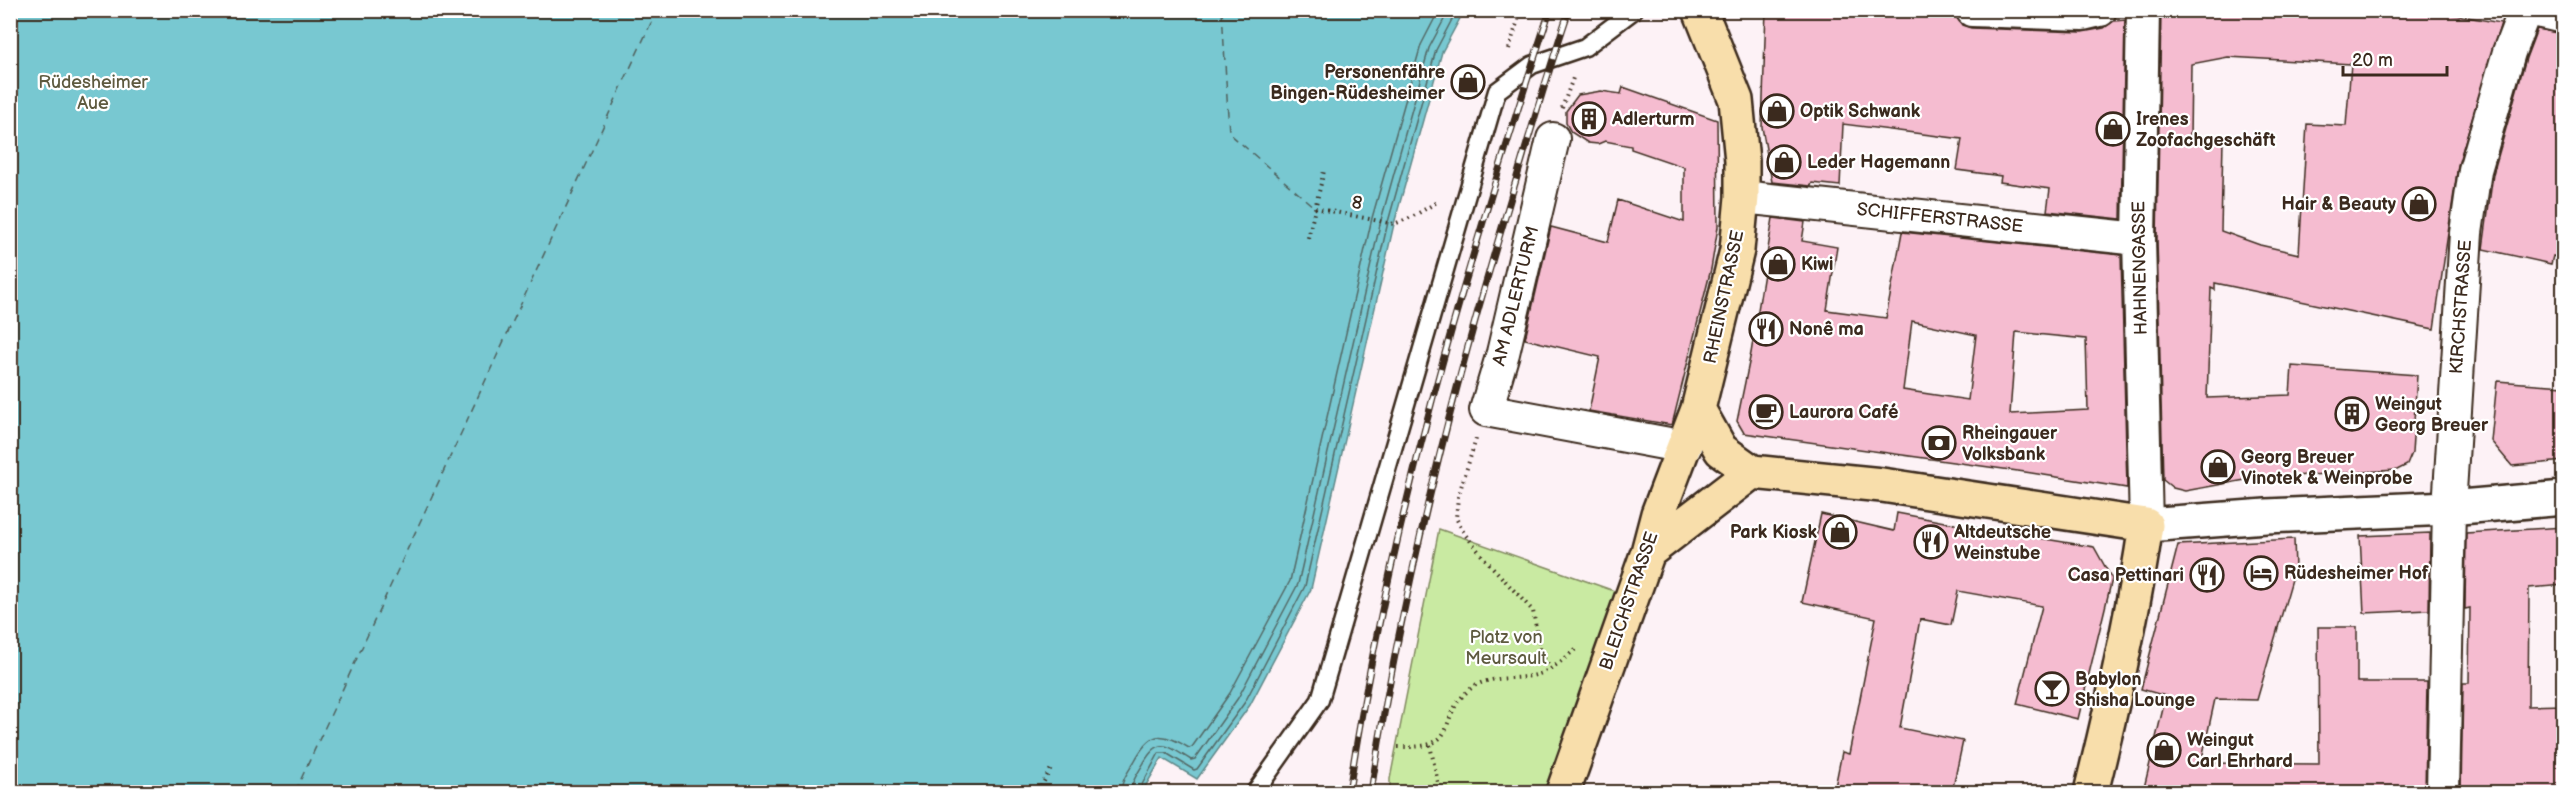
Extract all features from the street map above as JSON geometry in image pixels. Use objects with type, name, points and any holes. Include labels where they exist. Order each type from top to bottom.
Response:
[{"type":"main road","name":"RHEINSTRASSE","points":[[1698,409],[1737,250],[1742,197],[1741,140],[1736,100],[1700,10]]},
{"type":"main road","points":[[1698,409],[1721,450],[1752,472],[1870,484],[2146,525],[2307,514],[2449,508],[2564,498]]},
{"type":"main road","name":"BLEICHSTRASSE","points":[[1563,792],[1648,552],[1658,514],[1698,409]]},
{"type":"main road","points":[[1648,552],[1752,472]]},
{"type":"main road","points":[[2091,792],[2114,702],[2137,588],[2146,525]]},
{"type":"street","points":[[1972,10],[2083,14],[2100,10]]},
{"type":"street","name":"HAHNENGASSE","points":[[2143,10],[2139,239],[2146,525]]},
{"type":"street","name":"KIRCHSTRASSE","points":[[2444,792],[2449,508],[2465,244],[2475,170],[2509,52],[2525,10]]},
{"type":"street","points":[[2532,10],[2564,17]]},
{"type":"street","name":"AM ADLERTURM","points":[[1486,410],[1503,353],[1553,139]]},
{"type":"street","name":"SCHIFFERSTRASSE","points":[[1742,197],[2139,239]]},
{"type":"street","points":[[1486,410],[1685,447]]},
{"type":"lane","points":[[1255,792],[1320,699],[1497,91],[1532,65],[1585,46],[1634,10]]},
{"type":"path","points":[[1553,139],[1564,101],[1585,46]]},
{"type":"path","points":[[1308,238],[1324,171]]},
{"type":"path","name":"8","points":[[1316,208],[1394,224]]},
{"type":"path","points":[[1398,747],[1422,748],[1430,745],[1444,733],[1458,704],[1468,690],[1476,685],[1490,680],[1534,675],[1551,668],[1541,654],[1533,610],[1483,557],[1464,533],[1456,518],[1458,497],[1486,410]]},
{"type":"path","points":[[1430,745],[1440,792]]},
{"type":"path","points":[[1040,792],[1052,767]]},
{"type":"green space","name":"Platz von Meursault","points":[[1439,529],[1620,593],[1545,792],[1390,792],[1390,779]]},
{"type":"water","points":[[10,11],[1464,11],[1442,52],[1394,224],[1311,589],[1250,705],[1197,779],[1162,758],[1142,792],[11,792]]},
{"type":"building","points":[[1766,10],[1903,10],[1956,16],[1962,25],[1971,28],[2082,32],[2104,28],[2114,21],[2125,20],[2121,219],[2047,211],[2050,189],[2000,182],[2001,176],[1957,170],[1962,139],[1843,124],[1840,186],[1772,182],[1762,127]]},
{"type":"building","points":[[2427,10],[2501,23],[2458,165],[2434,329],[2215,283],[2215,290],[2211,288],[2207,398],[2290,395],[2292,366],[2417,375],[2412,453],[2407,465],[2397,470],[2256,478],[2185,491],[2173,488],[2163,480],[2157,239],[2161,11]],"holes":[[[2228,57],[2351,64],[2346,126],[2307,124],[2299,254],[2260,245],[2221,231],[2223,140],[2190,139],[2191,64]]]},
{"type":"building","points":[[2537,29],[2564,34],[2564,259],[2553,256],[2551,264],[2483,249],[2493,174],[2526,58]]},
{"type":"building","points":[[1623,87],[1717,120],[1718,227],[1711,269],[1672,425],[1589,411],[1600,357],[1525,339],[1551,227],[1608,242],[1618,200],[1684,222],[1684,167],[1631,149],[1631,146],[1605,141],[1598,144],[1588,143],[1571,132],[1566,123],[1566,111],[1578,95],[1601,91],[1621,94]]},
{"type":"building","points":[[1773,218],[1805,222],[1802,241],[1837,247],[1827,310],[1886,318],[1902,232],[2121,255],[2127,488],[1744,433],[1737,421],[1751,353]],"holes":[[[1912,321],[1976,335],[1968,400],[1903,390]],[[2016,332],[2086,339],[2088,410],[2010,414]]]},
{"type":"building","points":[[2497,381],[2564,386],[2564,461],[2512,466],[2491,441]]},
{"type":"building","points":[[1897,513],[2094,547],[2112,579],[2078,719],[2017,704],[2042,606],[1958,591],[1951,625],[1920,619],[1900,728],[1963,741],[1952,792],[1834,792],[1842,752],[1849,754],[1876,618],[1802,602],[1821,514],[1894,531]]},
{"type":"building","points":[[2564,527],[2564,585],[2529,588],[2528,706],[2564,705],[2564,792],[2461,792],[2463,683],[2469,683],[2470,608],[2465,609],[2466,533]]},
{"type":"building","points":[[2430,533],[2429,610],[2364,613],[2360,536]]},
{"type":"building","points":[[2294,539],[2295,569],[2257,700],[2215,699],[2201,763],[2319,764],[2318,627],[2357,627],[2357,682],[2427,682],[2425,792],[2143,792],[2166,696],[2141,689],[2178,545]]},
{"type":"ferry route","points":[[295,792],[657,10]]},
{"type":"ferry route","points":[[1222,10],[1229,133],[1315,208]]},
{"type":"railway","points":[[1349,792],[1385,594],[1433,397],[1489,203],[1550,10]]},
{"type":"railway","points":[[1371,792],[1412,573],[1446,429],[1485,285],[1569,10]]},
{"type":"place","name":"Personenfähre Bingen-Rüdesheimer","points":[[1468,82]]},
{"type":"place","name":"Optik Schwank","points":[[1777,111]]},
{"type":"place","name":"Adlerturm","points":[[1589,119]]},
{"type":"place","name":"Irenes Zoofachgeschäft","points":[[2113,129]]},
{"type":"place","name":"Leder Hagemann","points":[[1784,162]]},
{"type":"place","name":"Hair & Beauty","points":[[2419,204]]},
{"type":"place","name":"Kiwi","points":[[1778,264]]},
{"type":"place","name":"Nonê ma","points":[[1766,329]]},
{"type":"place","name":"Laurora Café","points":[[1766,412]]},
{"type":"place","name":"Weingut Georg Breuer","points":[[2352,414]]},
{"type":"place","name":"Rheingauer Volksbank","points":[[1939,443]]},
{"type":"place","name":"Georg Breuer Vinotek & Weinprobe","points":[[2218,467]]},
{"type":"place","name":"Park Kiosk","points":[[1840,532]]},
{"type":"place","name":"Altdeutsche Weinstube","points":[[1931,542]]},
{"type":"place","name":"Rüdesheimer Hof","points":[[2261,573]]},
{"type":"place","name":"Casa Pettinari","points":[[2207,575]]},
{"type":"place","name":"Babylon Shisha Lounge","points":[[2052,689]]},
{"type":"place","name":"Weingut Carl Ehrhard","points":[[2164,750]]},
{"type":"park label","name":"Rüdesheimer Aue","points":[[93,92]]}]
